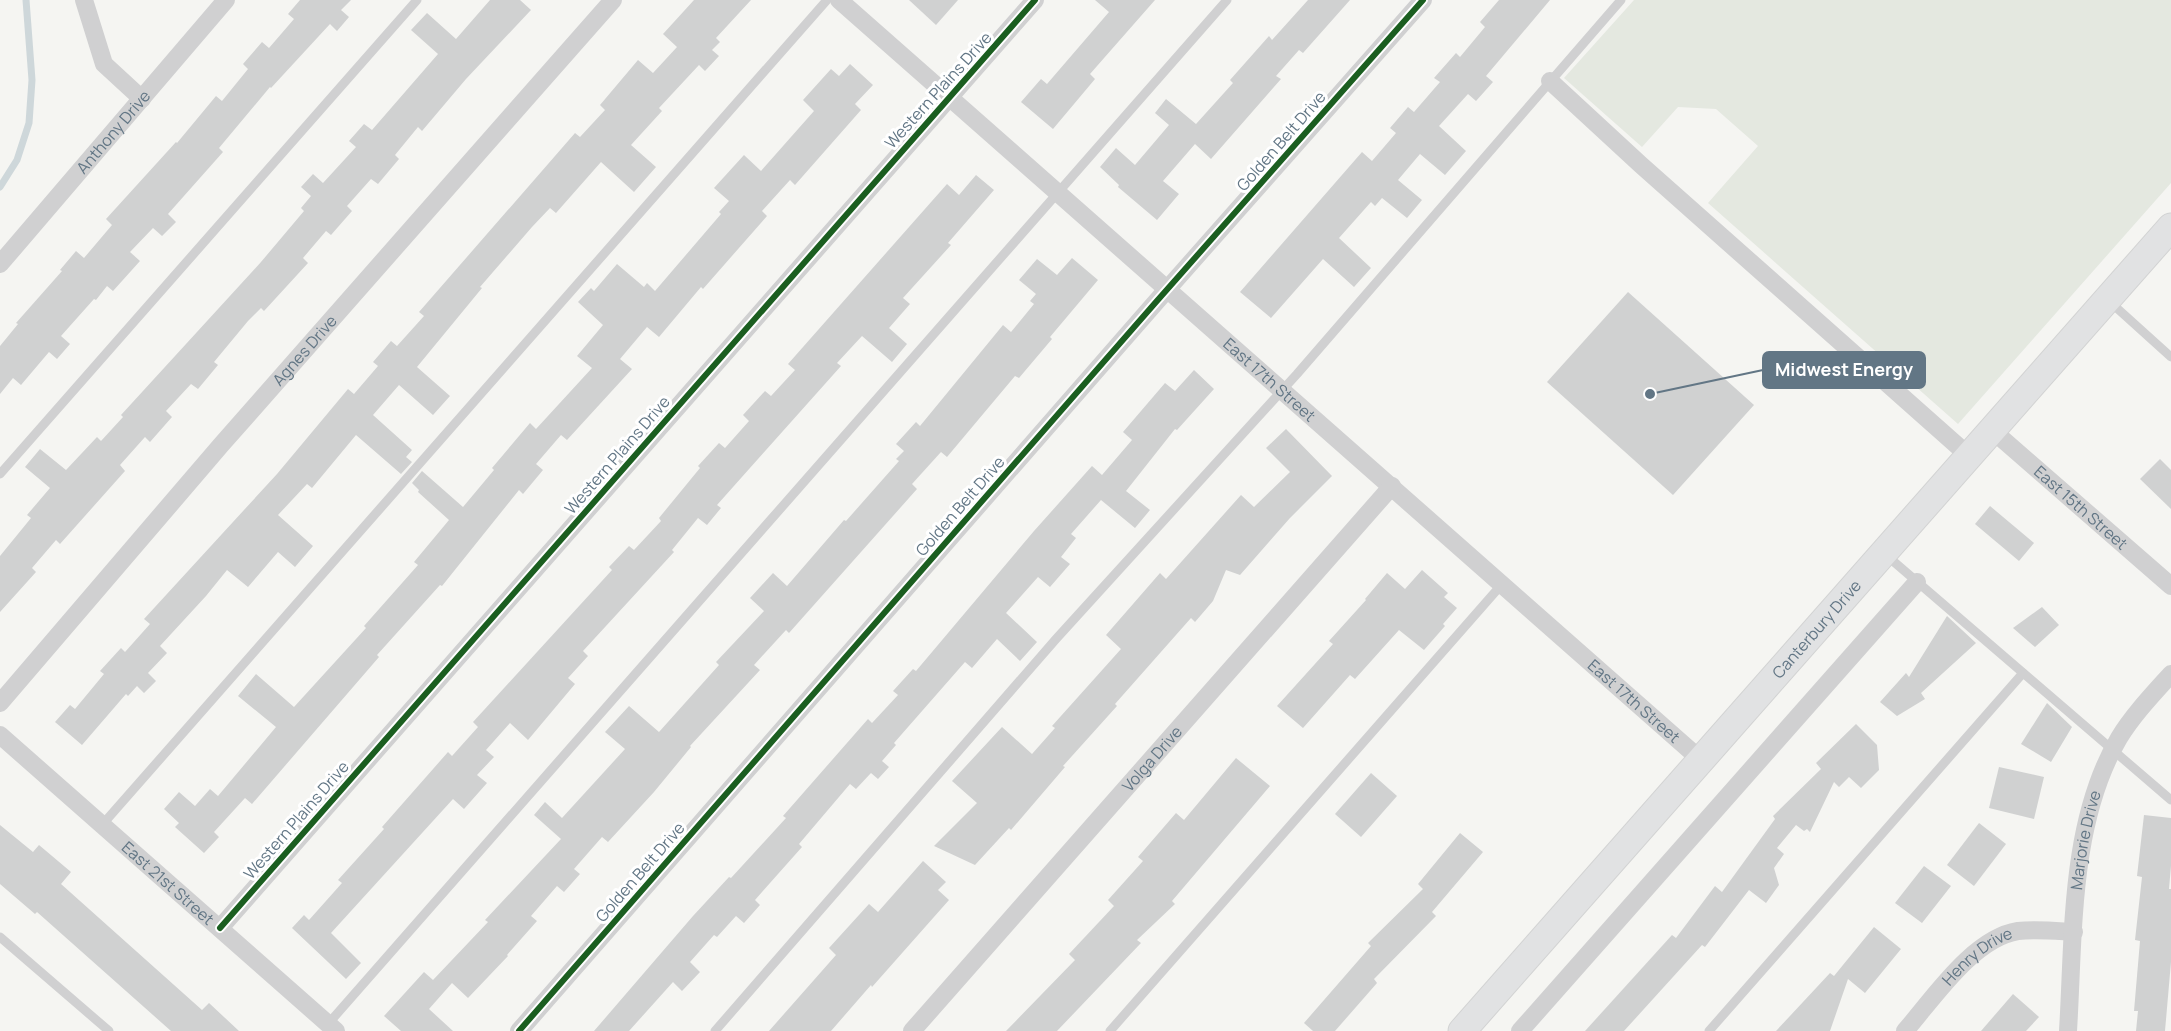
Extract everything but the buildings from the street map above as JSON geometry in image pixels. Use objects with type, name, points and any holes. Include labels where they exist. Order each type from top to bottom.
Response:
[{"type":"main road","name":"Canterbury Drive","points":[[1462,1031],[2171,227]]},
{"type":"street","points":[[84,0],[104,64],[142,99]]},
{"type":"street","name":"Anthony Drive","points":[[0,264],[226,0]]},
{"type":"street","name":"Agnes Drive","points":[[0,703],[221,445],[613,0]]},
{"type":"street","name":"East 17th Street","points":[[839,0],[1701,759]]},
{"type":"street","name":"Western Plains Drive","points":[[220,928],[1035,0]]},
{"type":"street","name":"Golden Belt Drive","points":[[519,1031],[1424,0]]},
{"type":"street","points":[[1550,81],[1650,173],[1969,456]]},
{"type":"street","name":"East 15th Street","points":[[1992,430],[2171,586]]},
{"type":"street","name":"Volga Drive","points":[[912,1031],[1392,486]]},
{"type":"street","points":[[1520,1031],[1917,582]]},
{"type":"street","name":"Marjorie Drive","points":[[2068,1031],[2079,856],[2086,821],[2098,783],[2113,749],[2134,717],[2171,674]]},
{"type":"street","name":"East 21st Street","points":[[0,735],[332,1028]]},
{"type":"street","name":"Henry Drive","points":[[1905,1031],[1963,963],[1996,939],[2016,932],[2074,932]]},
{"type":"lane","points":[[0,474],[417,0]]},
{"type":"lane","points":[[102,825],[827,0]]},
{"type":"lane","points":[[332,1028],[1058,191],[1227,0]]},
{"type":"lane","points":[[715,1031],[1056,639],[1283,390],[1621,0]]},
{"type":"lane","points":[[2107,299],[2171,357]]},
{"type":"lane","points":[[1884,553],[2171,800]]},
{"type":"lane","points":[[1110,1031],[1503,583]]},
{"type":"lane","points":[[1710,1031],[2023,673]]},
{"type":"lane","points":[[0,937],[109,1031]]},
{"type":"shaded area","points":[[1634,0],[2171,0],[2171,183],[1958,424],[1708,203],[1758,146],[1716,109],[1678,107],[1642,147],[1564,78]]},
{"type":"waterway","points":[[0,187],[17,160],[29,123],[32,80],[26,0]]},
{"type":"cycle path","points":[[220,928],[1035,0]]},
{"type":"cycle path","points":[[519,1031],[1423,0]]},
{"type":"place","name":"Midwest Energy","points":[[1650,394]]}]
